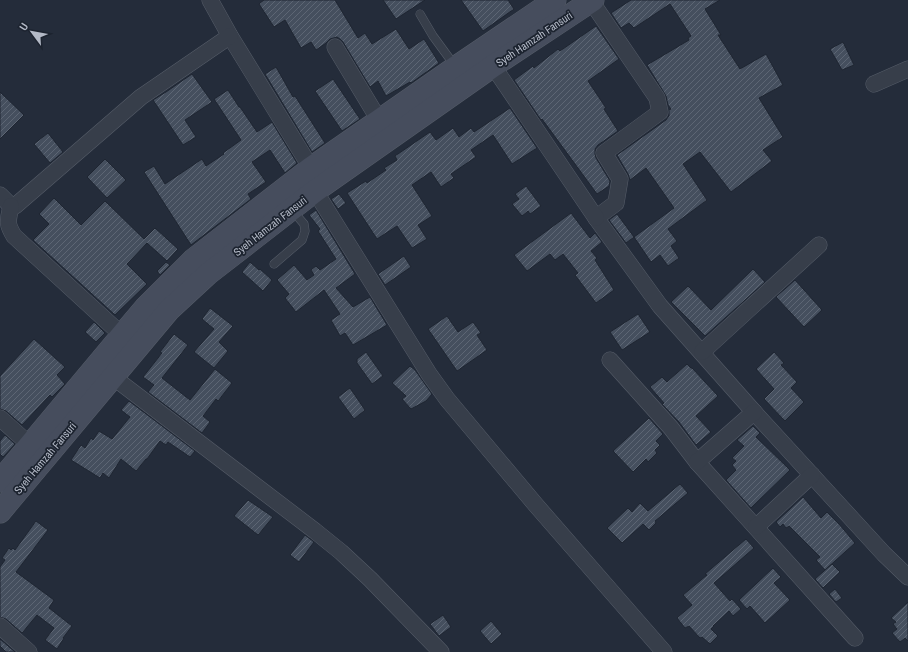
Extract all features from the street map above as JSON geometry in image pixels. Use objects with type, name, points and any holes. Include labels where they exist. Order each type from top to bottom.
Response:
[{"type":"main road","name":"Syeh Hamzah Fansuri","points":[[0,512],[106,370],[122,335],[145,308],[194,259],[311,168],[555,0]]},
{"type":"main road","name":"Syeh Hamzah Fansuri","points":[[0,481],[30,445],[106,370],[208,274],[315,191],[493,66],[592,0]]},
{"type":"street","points":[[210,0],[230,36],[311,168],[315,191],[446,399],[664,652]]},
{"type":"street","points":[[592,0],[657,98],[660,112],[604,153],[620,179],[616,204],[596,218]]},
{"type":"street","points":[[11,206],[14,206],[141,97],[230,36]]},
{"type":"street","points":[[335,47],[380,120]]},
{"type":"street","points":[[493,66],[596,218],[660,306],[754,412],[884,554],[908,578]]},
{"type":"street","points":[[874,84],[908,69]]},
{"type":"street","points":[[0,195],[11,206]]},
{"type":"street","points":[[11,206],[8,220],[9,227],[14,236],[122,335]]},
{"type":"street","points":[[702,352],[818,245]]},
{"type":"street","points":[[610,360],[671,428],[697,462],[854,638]]},
{"type":"street","points":[[106,370],[341,552],[370,579],[441,652]]},
{"type":"street","points":[[697,462],[754,412]]},
{"type":"street","points":[[0,418],[30,445]]},
{"type":"street","points":[[756,527],[812,475]]},
{"type":"street","points":[[0,626],[29,652]]},
{"type":"lane","points":[[420,14],[433,36],[456,67]]},
{"type":"lane","points":[[274,264],[302,240],[305,231],[304,224],[292,209]]},
{"type":"building","points":[[264,0],[335,0],[358,38],[365,33],[372,44],[396,29],[409,49],[424,39],[439,63],[411,83],[410,82],[386,96],[378,81],[370,87],[340,39],[337,37],[330,39],[316,50],[311,42],[301,48],[285,20],[274,27],[259,4]]},
{"type":"building","points":[[383,0],[425,0],[396,19]]},
{"type":"building","points":[[461,0],[508,0],[514,9],[483,31]]},
{"type":"building","points":[[631,0],[720,0],[705,9],[721,35],[718,35],[740,69],[766,54],[783,85],[759,98],[783,137],[763,150],[772,161],[731,192],[700,152],[683,164],[707,200],[668,229],[677,241],[671,246],[679,258],[668,266],[660,255],[651,262],[634,237],[674,208],[646,168],[630,180],[617,155],[666,120],[669,116],[669,110],[671,109],[668,105],[666,96],[647,65],[689,40],[688,38],[691,36],[670,4],[634,28],[629,23],[621,28],[611,13]]},
{"type":"building","points":[[596,26],[619,59],[588,81],[606,108],[604,109],[618,131],[598,145],[595,149],[596,158],[610,181],[609,186],[597,194],[542,119],[541,120],[514,80],[533,66],[534,68],[558,49],[560,51]]},
{"type":"building","points":[[843,42],[854,65],[842,70],[830,49]]},
{"type":"building","points":[[276,67],[293,97],[295,96],[325,143],[312,152],[265,74]]},
{"type":"building","points":[[192,74],[212,102],[185,120],[196,137],[183,145],[153,100]]},
{"type":"building","points":[[333,79],[360,119],[342,131],[315,91]]},
{"type":"building","points":[[228,90],[257,132],[272,122],[297,163],[285,173],[270,150],[252,162],[266,182],[248,194],[251,199],[191,245],[144,172],[154,166],[165,184],[202,159],[206,166],[241,140],[214,99]]},
{"type":"building","points":[[0,92],[24,115],[0,139]]},
{"type":"building","points":[[510,108],[537,148],[512,164],[493,135],[471,150],[476,157],[451,174],[454,178],[441,187],[431,172],[412,185],[432,216],[418,225],[427,239],[412,248],[397,226],[377,239],[347,193],[366,181],[367,183],[386,170],[384,168],[397,160],[395,156],[430,132],[436,140],[453,128],[459,137],[471,128],[474,132]]},
{"type":"building","points":[[48,133],[63,152],[50,163],[34,144]]},
{"type":"building","points":[[105,159],[126,180],[107,198],[87,177]]},
{"type":"building","points":[[526,186],[541,206],[530,214],[528,211],[522,216],[512,204],[519,199],[515,194]]},
{"type":"building","points":[[339,194],[346,203],[338,209],[331,199]]},
{"type":"building","points":[[54,198],[81,225],[105,201],[144,239],[155,228],[178,249],[167,261],[147,243],[127,264],[147,284],[115,315],[33,240],[49,224],[39,214]]},
{"type":"building","points":[[316,210],[355,274],[336,288],[353,307],[370,297],[387,325],[353,345],[345,333],[340,336],[331,320],[340,314],[324,290],[296,312],[285,298],[289,294],[277,280],[294,265],[307,280],[314,275],[311,270],[316,266],[320,270],[336,259],[318,231],[320,229],[309,215]]},
{"type":"building","points":[[571,213],[590,238],[595,233],[602,242],[591,251],[597,258],[595,260],[614,290],[596,303],[575,275],[578,273],[563,254],[555,260],[550,254],[527,271],[514,255]]},
{"type":"building","points":[[617,214],[634,237],[626,243],[609,220]]},
{"type":"building","points":[[404,256],[411,267],[385,285],[378,274]]},
{"type":"building","points":[[166,262],[170,265],[160,275],[157,271]]},
{"type":"building","points":[[250,262],[272,280],[263,291],[242,272]]},
{"type":"building","points":[[753,269],[765,282],[705,336],[671,302],[688,286],[711,310]]},
{"type":"building","points":[[795,280],[822,310],[804,327],[776,297]]},
{"type":"building","points":[[210,308],[233,326],[219,342],[228,351],[214,368],[194,352],[214,329],[202,319]]},
{"type":"building","points":[[638,314],[650,332],[622,350],[610,332]]},
{"type":"building","points":[[447,316],[458,332],[473,322],[481,333],[477,335],[487,350],[457,371],[428,329]]},
{"type":"building","points":[[94,322],[105,333],[96,342],[85,332]]},
{"type":"building","points":[[174,334],[188,345],[162,378],[190,400],[215,369],[232,383],[218,401],[216,399],[203,416],[210,422],[202,433],[148,392],[154,385],[143,377],[162,353],[160,352]]},
{"type":"building","points":[[34,339],[65,367],[57,375],[65,384],[52,397],[50,395],[22,425],[6,411],[0,409],[0,376]]},
{"type":"building","points":[[366,352],[383,376],[372,384],[357,363],[357,359]]},
{"type":"building","points":[[774,352],[784,363],[781,365],[797,382],[791,388],[804,402],[785,421],[764,399],[774,389],[756,369]]},
{"type":"building","points":[[687,364],[718,396],[696,416],[711,432],[696,445],[650,387],[662,377],[667,382]]},
{"type":"building","points":[[410,366],[415,370],[432,394],[426,401],[411,409],[402,399],[406,396],[392,383]]},
{"type":"building","points":[[350,388],[365,410],[354,419],[338,397]]},
{"type":"building","points":[[129,401],[195,451],[190,457],[168,442],[166,445],[160,441],[136,471],[121,459],[109,478],[103,473],[100,478],[71,460],[81,445],[85,448],[91,438],[93,440],[99,431],[112,439],[130,417],[121,410]]},
{"type":"building","points":[[649,418],[663,434],[656,441],[660,445],[655,450],[657,453],[648,462],[646,459],[633,472],[613,451]]},
{"type":"building","points":[[753,426],[760,433],[756,437],[790,470],[751,508],[726,480],[736,470],[732,465],[736,461],[732,458],[744,446],[737,440]]},
{"type":"building","points":[[5,435],[15,444],[3,457],[0,454],[0,441]]},
{"type":"building","points":[[680,484],[688,493],[655,521],[656,523],[649,530],[643,524],[622,543],[607,528],[628,508],[632,512],[640,503],[648,511]]},
{"type":"building","points":[[803,497],[821,518],[827,512],[855,543],[825,570],[816,560],[820,557],[789,526],[786,528],[783,524],[780,527],[776,522]]},
{"type":"building","points":[[248,500],[273,517],[258,535],[234,516]]},
{"type":"building","points":[[36,521],[48,530],[16,572],[54,600],[49,608],[72,626],[57,649],[45,640],[54,628],[37,615],[22,633],[6,619],[0,617],[0,567],[5,560],[2,558],[9,548],[11,550],[13,548],[15,550]]},
{"type":"building","points":[[305,535],[314,542],[299,562],[290,555]]},
{"type":"building","points":[[746,539],[754,548],[714,583],[730,601],[732,599],[741,609],[733,616],[729,611],[713,626],[711,629],[718,636],[710,644],[702,637],[700,638],[689,626],[685,628],[677,618],[692,605],[683,595]]},
{"type":"building","points":[[832,564],[840,572],[823,588],[815,579]]},
{"type":"building","points":[[773,568],[781,577],[774,583],[790,600],[765,623],[750,606],[747,609],[739,600]]},
{"type":"building","points":[[835,589],[842,598],[836,602],[829,594]]},
{"type":"building","points":[[908,602],[908,641],[905,638],[900,642],[892,633],[897,629],[893,624],[896,622],[891,618]]},
{"type":"building","points":[[443,615],[451,627],[439,636],[430,624]]},
{"type":"building","points":[[491,621],[502,634],[491,644],[480,631]]},
{"type":"building","points":[[0,639],[15,652],[6,652],[0,646]]}]
